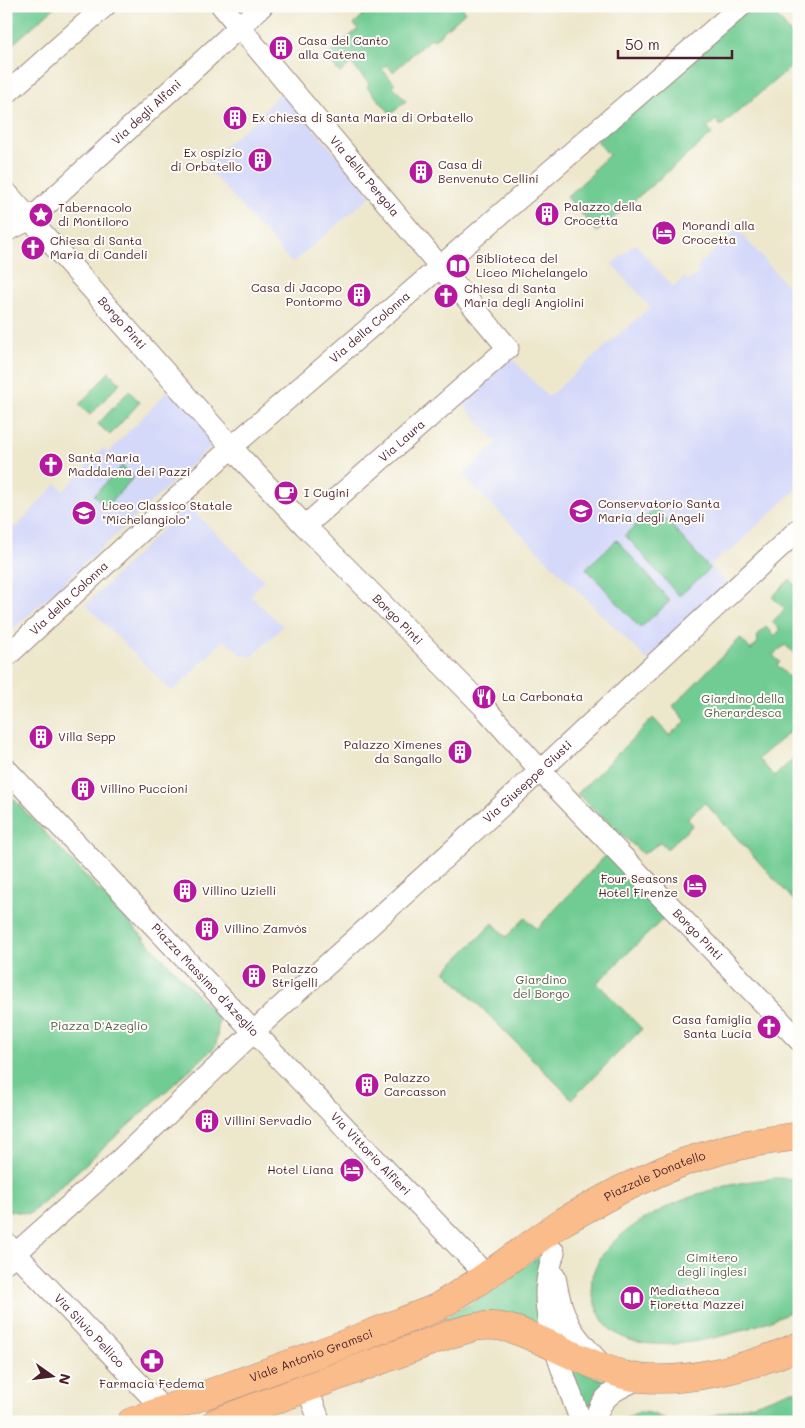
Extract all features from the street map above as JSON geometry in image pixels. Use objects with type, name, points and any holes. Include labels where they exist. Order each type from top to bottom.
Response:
[{"type":"main road","name":"Piazzale Donatello","points":[[486,1275],[564,1221],[620,1190],[684,1162],[752,1143],[799,1136]]},
{"type":"main road","name":"Viale Antonio Gramsci","points":[[131,1422],[335,1348],[420,1314],[453,1298],[486,1275]]},
{"type":"main road","points":[[216,1422],[467,1329],[483,1326],[510,1329],[605,1368],[625,1375],[642,1378],[683,1377],[720,1372],[759,1362],[799,1346]]},
{"type":"street","points":[[6,94],[105,6]]},
{"type":"street","name":"Via della Pergola","points":[[222,6],[440,267],[504,351]]},
{"type":"street","name":"Via degli Alfani","points":[[6,231],[31,218],[262,6]]},
{"type":"street","name":"Via della Colonna","points":[[6,657],[232,448],[741,6]]},
{"type":"street","name":"Borgo Pinti","points":[[6,192],[31,218],[232,448],[305,526],[484,707],[540,771],[799,1040]]},
{"type":"street","name":"Via Laura","points":[[305,526],[504,351]]},
{"type":"street","name":"Via Giuseppe Giusti","points":[[254,1032],[540,771],[799,529]]},
{"type":"street","name":"Piazza Massimo d'Azeglio","points":[[6,769],[254,1032],[108,1170],[10,1252]]},
{"type":"street","name":"Via Vittorio Alfieri","points":[[254,1032],[486,1275]]},
{"type":"street","name":"Piazzale Donatello","points":[[752,1143],[799,1148]]},
{"type":"street","points":[[564,1221],[548,1271],[546,1295],[548,1320],[581,1422]]},
{"type":"street","name":"Via Silvio Pellico","points":[[10,1252],[164,1410]]},
{"type":"street","points":[[554,1252],[556,1283],[564,1316],[576,1336],[605,1368]]},
{"type":"street","points":[[596,1422],[599,1409],[618,1387],[642,1378]]},
{"type":"street","points":[[307,1388],[320,1422]]},
{"type":"shaded area","points":[[282,91],[371,196],[292,263],[204,164],[256,119]]},
{"type":"shaded area","points":[[737,229],[799,299],[799,487],[727,554],[725,552],[711,565],[727,584],[647,660],[462,475],[497,443],[458,398],[508,354],[548,397],[650,307],[612,264],[635,244],[673,287],[685,277],[688,281],[699,272],[696,268]]},
{"type":"shaded area","name":"Liceo Classico Statale \"Michelangiolo\"","points":[[172,387],[218,440],[6,636],[6,520],[16,528],[56,484],[64,491],[103,448],[108,453]]},
{"type":"shaded area","points":[[187,505],[264,580],[250,596],[283,626],[252,657],[242,655],[224,640],[172,692],[86,605]]},
{"type":"green space","points":[[6,6],[56,6],[6,50]]},
{"type":"green space","points":[[359,6],[466,6],[463,9],[465,12],[434,40],[431,38],[393,72],[386,65],[382,69],[406,101],[391,114],[367,87],[369,84],[351,63],[340,73],[326,57],[358,29],[354,24],[365,13]]},
{"type":"green space","points":[[751,6],[769,6],[799,44],[799,60],[721,126],[716,120],[707,127],[712,134],[597,232],[567,197],[609,155],[597,141]]},
{"type":"green space","points":[[109,372],[120,383],[90,415],[79,405]]},
{"type":"green space","points":[[129,391],[140,402],[110,435],[98,424]]},
{"type":"green space","points":[[122,466],[134,477],[106,507],[94,495]]},
{"type":"green space","points":[[656,508],[710,569],[679,596],[625,535]]},
{"type":"green space","points":[[617,540],[670,601],[640,628],[586,568]]},
{"type":"green space","name":"Giardino della Gherardesca","points":[[790,579],[799,589],[799,658],[785,645],[773,655],[780,662],[777,665],[799,687],[799,724],[758,759],[775,776],[799,753],[799,906],[705,803],[687,818],[693,825],[667,849],[661,842],[643,854],[577,794],[653,718],[669,735],[686,721],[673,706],[740,638],[751,650],[758,642],[757,636],[766,627],[775,636],[780,630],[772,622],[785,609],[772,597]]},
{"type":"green space","name":"Piazza D'Azeglio","points":[[6,791],[219,1018],[216,1046],[30,1214],[6,1210]]},
{"type":"green space","name":"Giardino del Borgo","points":[[607,854],[665,917],[597,983],[642,1029],[572,1099],[445,971],[493,923],[506,937],[525,918],[537,929]]},
{"type":"green space","name":"Cimitero degli inglesi","points":[[776,1178],[799,1179],[799,1307],[756,1326],[728,1334],[698,1341],[669,1344],[642,1343],[619,1335],[603,1321],[594,1299],[592,1278],[599,1260],[612,1243],[650,1216],[695,1195],[735,1184]]},
{"type":"green space","points":[[547,1252],[547,1333],[476,1316],[441,1320],[505,1284],[503,1280]]},
{"type":"green space","points":[[574,1370],[609,1382],[588,1419],[571,1373]]},
{"type":"green space","points":[[790,1391],[799,1391],[799,1418],[790,1422],[700,1422],[705,1418]]},
{"type":"green space","points":[[639,1412],[654,1414],[668,1422],[622,1422],[627,1417]]},
{"type":"place","name":"Casa del Canto alla Catena","points":[[281,48]]},
{"type":"place","name":"Ex chiesa di Santa Maria di Orbatello","points":[[235,118]]},
{"type":"place","name":"Ex ospizio di Orbatello","points":[[260,160]]},
{"type":"place","name":"Casa di Benvenuto Cellini","points":[[421,172]]},
{"type":"place","name":"Palazzo della Crocetta","points":[[547,214]]},
{"type":"place","name":"Tabernacolo di Montiloro","points":[[41,215]]},
{"type":"place","name":"Morandi alla Crocetta","points":[[664,233]]},
{"type":"place","name":"Chiesa di Santa Maria di Candeli","points":[[33,248]]},
{"type":"place","name":"Biblioteca del Liceo Michelangelo","points":[[458,266]]},
{"type":"place","name":"Casa di Jacopo Pontormo","points":[[359,295]]},
{"type":"place","name":"Chiesa di Santa Maria degli Angiolini","points":[[446,296]]},
{"type":"place","name":"Santa Maria Maddalena dei Pazzi","points":[[51,465]]},
{"type":"place","name":"I Cugini","points":[[286,493]]},
{"type":"place","name":"Conservatorio Santa Maria degli Angeli","points":[[581,511]]},
{"type":"place","name":"Liceo Classico Statale \"Michelangiolo\"","points":[[84,513]]},
{"type":"place","name":"La Carbonata","points":[[484,697]]},
{"type":"place","name":"Villa Sepp","points":[[41,737]]},
{"type":"place","name":"Palazzo Ximenes da Sangallo","points":[[460,752]]},
{"type":"place","name":"Villino Puccioni","points":[[83,789]]},
{"type":"place","name":"Four Seasons Hotel Firenze","points":[[695,886]]},
{"type":"place","name":"Villino Uzielli","points":[[185,891]]},
{"type":"place","name":"Villino Zamvòs","points":[[207,929]]},
{"type":"place","name":"Palazzo Strigelli","points":[[254,976]]},
{"type":"place","name":"Casa famiglia Santa Lucia","points":[[769,1027]]},
{"type":"place","name":"Palazzo Carcasson","points":[[367,1085]]},
{"type":"place","name":"Villini Servadio","points":[[207,1121]]},
{"type":"place","name":"Hotel Liana","points":[[352,1170]]},
{"type":"place","name":"Mediatheca Fioretta Mazzei","points":[[632,1298]]},
{"type":"place","name":"Farmacia Fedema","points":[[152,1361]]}]
